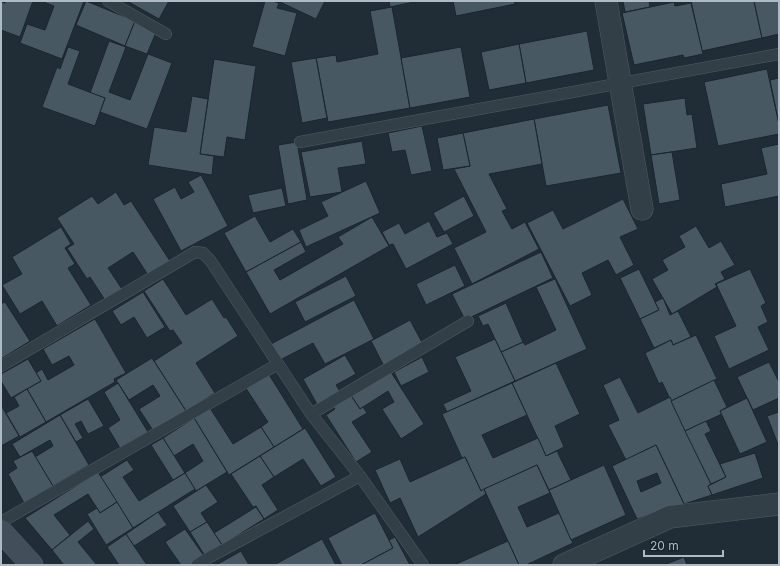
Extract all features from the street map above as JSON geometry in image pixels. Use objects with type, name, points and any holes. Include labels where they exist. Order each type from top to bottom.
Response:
[{"type":"main road","points":[[1,530],[32,565]]},
{"type":"street","points":[[606,1],[642,209]]},
{"type":"street","points":[[564,565],[670,517],[779,504]]},
{"type":"lane","points":[[108,1],[166,34]]},
{"type":"lane","points":[[300,142],[779,54]]},
{"type":"lane","points":[[1,366],[195,252],[203,253],[210,260],[311,414],[360,476],[423,565]]},
{"type":"lane","points":[[311,414],[468,321]]},
{"type":"lane","points":[[1,522],[278,364]]},
{"type":"lane","points":[[197,565],[360,476]]},
{"type":"building","points":[[5,1],[33,1],[20,37],[1,30],[1,2],[5,3]]},
{"type":"building","points":[[41,1],[84,1],[62,59],[20,43],[27,24],[45,30],[54,6]]},
{"type":"building","points":[[86,1],[135,21],[125,46],[76,25]]},
{"type":"building","points":[[127,1],[169,1],[159,19]]},
{"type":"building","points":[[265,1],[279,3],[277,8],[297,13],[285,56],[252,47]]},
{"type":"building","points":[[278,1],[325,1],[316,19]]},
{"type":"building","points":[[389,1],[419,1],[390,7]]},
{"type":"building","points":[[453,1],[514,1],[515,4],[456,16]]},
{"type":"building","points":[[623,1],[649,1],[650,7],[625,12]]},
{"type":"building","points":[[691,1],[754,1],[762,38],[702,51]]},
{"type":"building","points":[[754,1],[779,1],[779,34],[762,38]]},
{"type":"building","points":[[674,2],[675,6],[691,3],[703,54],[684,58],[683,55],[634,65],[622,13]]},
{"type":"building","points":[[392,7],[410,108],[328,122],[316,58],[336,55],[337,62],[378,54],[370,11]]},
{"type":"building","points":[[135,21],[157,30],[147,54],[125,46]]},
{"type":"building","points":[[587,31],[594,70],[526,83],[519,44]]},
{"type":"building","points":[[109,41],[126,47],[109,92],[130,100],[148,54],[172,63],[147,129],[100,112],[105,98],[90,93]]},
{"type":"building","points":[[519,44],[526,83],[489,90],[481,52]]},
{"type":"building","points":[[68,47],[80,51],[68,84],[105,98],[95,126],[42,107],[57,67],[60,69]]},
{"type":"building","points":[[461,47],[470,97],[410,108],[401,58]]},
{"type":"building","points":[[316,58],[327,118],[302,123],[291,62]]},
{"type":"building","points":[[214,59],[256,66],[245,140],[227,137],[224,157],[200,154]]},
{"type":"building","points":[[767,69],[779,124],[779,134],[718,146],[704,82]]},
{"type":"building","points":[[779,78],[779,124],[770,80]]},
{"type":"building","points":[[192,96],[208,99],[200,154],[214,156],[212,175],[148,165],[154,127],[186,132]]},
{"type":"building","points":[[685,98],[687,115],[692,114],[697,148],[651,155],[643,104]]},
{"type":"building","points":[[608,105],[621,173],[546,186],[534,119]]},
{"type":"building","points":[[534,119],[542,164],[489,174],[507,209],[502,211],[512,229],[525,222],[539,249],[472,284],[454,248],[486,232],[454,169],[470,166],[463,133]]},
{"type":"building","points":[[422,126],[432,171],[411,175],[405,150],[392,152],[388,133]]},
{"type":"building","points":[[463,133],[470,166],[443,170],[437,138]]},
{"type":"building","points":[[362,141],[366,164],[338,168],[342,192],[310,197],[301,152]]},
{"type":"building","points":[[297,142],[307,200],[288,204],[278,145]]},
{"type":"building","points":[[779,144],[779,196],[725,207],[721,184],[767,174],[761,148]]},
{"type":"building","points":[[672,152],[680,200],[659,204],[651,155]]},
{"type":"building","points":[[201,175],[228,226],[181,251],[153,199],[175,187],[181,199],[194,192],[188,182]]},
{"type":"building","points":[[366,181],[380,213],[306,247],[299,230],[328,216],[321,202]]},
{"type":"building","points":[[282,188],[286,206],[253,213],[248,195]]},
{"type":"building","points":[[116,192],[124,205],[131,201],[170,261],[148,275],[133,252],[108,268],[122,289],[105,300],[90,277],[87,279],[67,248],[74,244],[57,218],[92,196],[98,204]]},
{"type":"building","points":[[464,196],[474,216],[444,232],[433,213]]},
{"type":"building","points":[[623,199],[638,229],[620,237],[634,265],[616,275],[608,260],[582,273],[592,295],[570,306],[527,223],[553,210],[563,229]]},
{"type":"building","points":[[255,216],[270,242],[293,229],[301,242],[246,272],[224,233]]},
{"type":"building","points":[[372,217],[389,246],[270,314],[246,272],[301,242],[306,252],[274,270],[280,280],[343,244],[338,237]]},
{"type":"building","points":[[429,221],[437,237],[447,233],[453,244],[406,269],[393,244],[389,245],[382,232],[399,223],[405,234]]},
{"type":"building","points":[[696,226],[709,248],[721,241],[735,265],[721,272],[725,279],[715,284],[717,287],[672,314],[652,279],[668,270],[662,260],[685,247],[679,236]]},
{"type":"building","points":[[61,227],[71,244],[65,248],[75,264],[68,268],[91,305],[57,326],[42,301],[20,314],[2,285],[22,274],[12,257]]},
{"type":"building","points":[[541,252],[553,278],[465,320],[452,294]]},
{"type":"building","points":[[455,265],[465,286],[426,305],[416,284]]},
{"type":"building","points":[[639,269],[659,310],[640,319],[620,278]]},
{"type":"building","points":[[750,269],[766,303],[761,306],[768,322],[758,327],[769,350],[729,369],[714,336],[736,326],[716,284]]},
{"type":"building","points":[[346,276],[356,296],[305,322],[295,302]]},
{"type":"building","points":[[163,279],[186,315],[212,299],[238,336],[196,363],[215,393],[186,411],[154,361],[182,343],[173,330],[170,331],[144,291]]},
{"type":"building","points":[[555,279],[587,349],[515,381],[501,352],[523,342],[525,345],[556,330],[536,287]]},
{"type":"building","points":[[143,292],[165,327],[147,338],[134,317],[121,325],[112,311]]},
{"type":"building","points":[[663,298],[670,315],[678,311],[691,337],[673,345],[671,340],[654,348],[640,319],[659,310],[655,302]]},
{"type":"building","points":[[354,300],[374,339],[325,364],[313,343],[280,360],[271,344]]},
{"type":"building","points":[[5,302],[30,341],[1,359],[1,304]]},
{"type":"building","points":[[506,303],[523,342],[501,352],[488,324],[483,326],[478,316]]},
{"type":"building","points":[[95,319],[126,373],[114,379],[115,382],[46,422],[27,389],[41,381],[36,373],[42,369],[48,380],[74,365],[69,356],[52,365],[43,349]]},
{"type":"building","points":[[410,320],[424,346],[384,366],[371,341]]},
{"type":"building","points":[[696,335],[717,379],[671,401],[662,382],[659,384],[645,353],[671,340],[673,345]]},
{"type":"building","points":[[495,339],[515,381],[447,412],[443,404],[471,391],[455,357]]},
{"type":"building","points":[[345,355],[356,374],[336,385],[341,393],[318,406],[303,379]]},
{"type":"building","points":[[422,357],[429,372],[401,386],[394,372]]},
{"type":"building","points":[[152,358],[186,411],[154,432],[139,409],[160,396],[153,385],[129,400],[116,380]]},
{"type":"building","points":[[28,359],[41,381],[11,398],[1,381],[1,374]]},
{"type":"building","points":[[769,362],[779,382],[779,398],[753,410],[737,377]]},
{"type":"building","points":[[556,363],[580,414],[555,426],[564,447],[546,456],[512,383]]},
{"type":"building","points":[[389,369],[424,424],[401,439],[382,409],[394,402],[388,391],[360,409],[350,394]]},
{"type":"building","points":[[268,373],[303,429],[274,447],[261,427],[268,422],[245,387]]},
{"type":"building","points":[[620,377],[638,413],[670,397],[711,484],[708,486],[712,495],[684,504],[656,445],[626,460],[608,425],[619,420],[603,385]]},
{"type":"building","points":[[714,380],[727,407],[720,411],[722,414],[685,431],[671,401]]},
{"type":"building","points":[[118,383],[148,432],[120,448],[108,428],[120,420],[104,392]]},
{"type":"building","points":[[512,383],[527,415],[482,435],[493,458],[538,438],[546,456],[557,451],[571,480],[549,490],[537,465],[481,491],[465,457],[462,458],[442,414]]},
{"type":"building","points":[[27,389],[46,422],[20,437],[6,413],[19,406],[14,397]]},
{"type":"building","points":[[350,394],[360,409],[363,407],[367,413],[352,422],[372,452],[356,462],[326,415],[335,409],[332,405]]},
{"type":"building","points":[[747,398],[767,442],[740,454],[720,411]]},
{"type":"building","points":[[88,399],[104,426],[88,434],[81,421],[75,424],[83,438],[76,442],[60,415]]},
{"type":"building","points":[[1,405],[19,436],[1,446]]},
{"type":"building","points":[[210,408],[233,444],[261,427],[274,447],[229,475],[194,418]]},
{"type":"building","points":[[779,412],[779,447],[767,416]]},
{"type":"building","points":[[60,415],[89,465],[53,486],[35,457],[53,446],[50,440],[20,457],[12,444]]},
{"type":"building","points":[[194,418],[227,472],[196,491],[185,473],[203,461],[193,444],[174,456],[163,438]]},
{"type":"building","points":[[706,421],[711,431],[705,434],[726,477],[711,484],[685,431]]},
{"type":"building","points":[[305,428],[336,477],[321,486],[303,459],[274,477],[260,456]]},
{"type":"building","points":[[163,438],[185,473],[173,480],[151,445]]},
{"type":"building","points":[[656,445],[684,504],[637,519],[612,466]],"holes":[[[657,473],[661,483],[641,492],[637,481]]]},
{"type":"building","points":[[32,451],[53,486],[24,503],[8,474],[17,468],[13,461]]},
{"type":"building","points":[[755,453],[763,478],[712,495],[708,486],[726,477],[720,464]]},
{"type":"building","points":[[260,456],[274,477],[262,485],[278,510],[264,519],[256,506],[253,507],[231,474]]},
{"type":"building","points":[[465,457],[481,491],[484,489],[486,494],[418,537],[400,498],[390,503],[375,470],[400,459],[410,482]]},
{"type":"building","points":[[127,460],[134,470],[123,477],[139,501],[185,473],[195,489],[133,528],[100,477]]},
{"type":"building","points":[[537,465],[550,493],[518,507],[527,527],[559,513],[573,543],[526,565],[519,565],[484,489]]},
{"type":"building","points":[[604,465],[626,515],[571,540],[549,490]]},
{"type":"building","points":[[98,472],[117,502],[100,513],[88,494],[54,515],[70,535],[52,550],[25,518]]},
{"type":"building","points":[[206,485],[218,502],[201,513],[207,522],[190,532],[173,506]]},
{"type":"building","points":[[117,502],[133,528],[106,545],[87,514],[97,508],[100,513]]},
{"type":"building","points":[[256,507],[264,519],[222,545],[214,533]]},
{"type":"building","points":[[158,512],[167,525],[134,546],[126,534]]},
{"type":"building","points":[[375,513],[393,548],[361,565],[342,565],[328,538]]},
{"type":"building","points":[[88,521],[94,529],[78,542],[97,565],[64,565],[52,550]]},
{"type":"building","points":[[207,522],[222,545],[205,556],[190,532]]},
{"type":"building","points":[[185,529],[204,556],[190,565],[181,565],[165,542]]},
{"type":"building","points":[[126,534],[147,565],[119,565],[107,547]]},
{"type":"building","points":[[395,537],[410,565],[361,565],[393,548],[389,540]]},
{"type":"building","points":[[322,539],[336,565],[274,565]]},
{"type":"building","points":[[508,541],[519,565],[454,565]]},
{"type":"building","points":[[241,551],[249,565],[216,565]]},
{"type":"building","points":[[684,557],[687,565],[664,565]]}]
